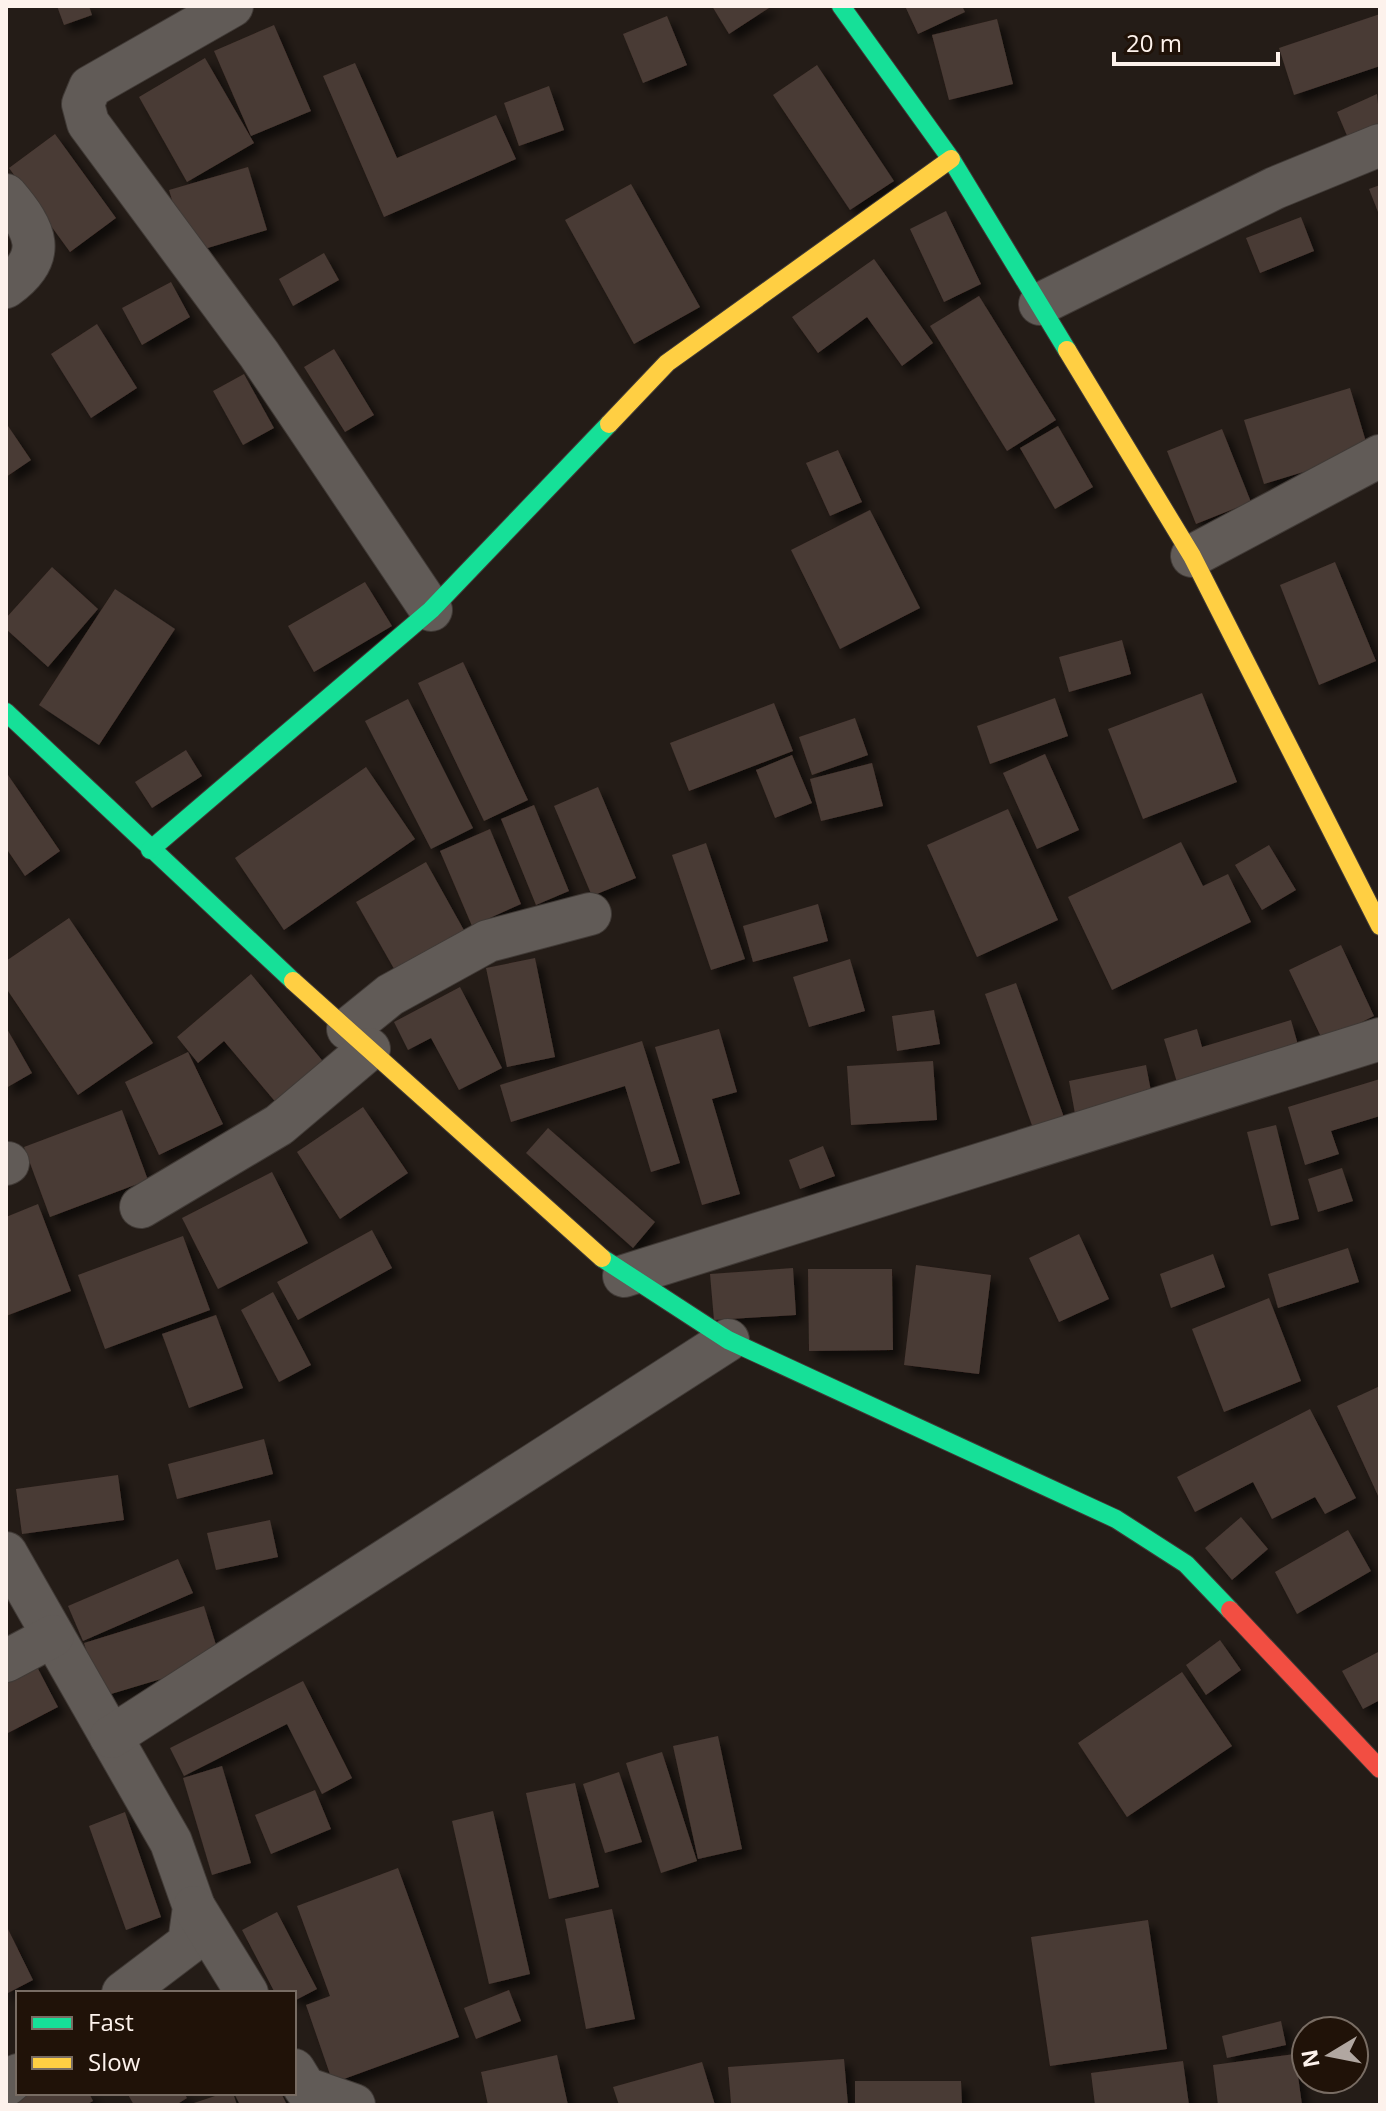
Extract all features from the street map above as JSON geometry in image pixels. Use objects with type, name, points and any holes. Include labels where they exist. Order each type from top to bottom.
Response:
[{"type":"street","points":[[232,6],[90,87],[83,104],[88,123],[259,354],[431,610]]},
{"type":"street","points":[[841,6],[951,159],[1192,556],[1380,926]]},
{"type":"street","points":[[1040,304],[1275,188],[1380,145]]},
{"type":"street","points":[[150,850],[431,610],[667,363],[951,159]]},
{"type":"street","points":[[6,195],[34,236],[36,253],[24,274],[6,287]]},
{"type":"street","points":[[1192,556],[1380,456]]},
{"type":"street","points":[[6,712],[150,850],[588,1249],[624,1276],[728,1340],[1116,1519],[1186,1564],[1380,1769]]},
{"type":"street","points":[[141,1207],[279,1125],[359,1039],[390,995],[488,941],[590,914]]},
{"type":"street","points":[[624,1276],[1380,1039]]},
{"type":"street","points":[[111,1737],[728,1340]]},
{"type":"street","points":[[6,1553],[171,1842],[194,1907],[246,1991]]},
{"type":"street","points":[[6,1661],[53,1636]]},
{"type":"street","points":[[126,1991],[189,1943],[194,1907]]},
{"type":"street","points":[[296,2073],[305,2088],[354,2105]]},
{"type":"building","points":[[57,6],[89,6],[92,15],[64,25]]},
{"type":"building","points":[[712,6],[772,6],[729,34]]},
{"type":"building","points":[[905,6],[962,6],[965,12],[918,34]]},
{"type":"building","points":[[1380,14],[1380,66],[1294,95],[1279,48]]},
{"type":"building","points":[[667,16],[687,65],[643,83],[623,34]]},
{"type":"building","points":[[997,19],[1013,84],[949,100],[932,35]]},
{"type":"building","points":[[274,25],[311,111],[251,136],[214,51]]},
{"type":"building","points":[[205,58],[254,143],[187,182],[139,97]]},
{"type":"building","points":[[355,63],[397,158],[496,115],[516,159],[384,217],[323,76]]},
{"type":"building","points":[[817,65],[894,181],[850,210],[773,95]]},
{"type":"building","points":[[549,86],[564,130],[519,146],[504,103]]},
{"type":"building","points":[[1377,94],[1380,124],[1348,138],[1337,112]]},
{"type":"building","points":[[55,134],[116,218],[70,252],[9,168]]},
{"type":"building","points":[[248,167],[267,230],[188,254],[169,190]]},
{"type":"building","points":[[631,184],[700,307],[634,344],[565,220]]},
{"type":"building","points":[[1380,185],[1380,217],[1369,189]]},
{"type":"building","points":[[946,211],[981,284],[944,302],[910,229]]},
{"type":"building","points":[[1301,217],[1314,251],[1260,273],[1246,238]]},
{"type":"building","points":[[324,253],[339,280],[293,306],[279,279]]},
{"type":"building","points":[[874,259],[933,343],[902,366],[867,317],[818,353],[792,317]]},
{"type":"building","points":[[171,282],[190,317],[142,345],[122,308]]},
{"type":"building","points":[[979,296],[1056,420],[1007,451],[930,326]]},
{"type":"building","points":[[97,324],[137,388],[91,418],[51,354]]},
{"type":"building","points":[[334,349],[374,415],[345,432],[304,367]]},
{"type":"building","points":[[244,374],[274,428],[243,445],[213,391]]},
{"type":"building","points":[[1350,388],[1369,452],[1264,484],[1244,420]]},
{"type":"building","points":[[6,423],[31,460],[6,477]]},
{"type":"building","points":[[1058,426],[1093,487],[1055,509],[1020,448]]},
{"type":"building","points":[[1222,429],[1251,502],[1196,524],[1167,451]]},
{"type":"building","points":[[838,450],[862,502],[830,516],[806,463]]},
{"type":"building","points":[[870,510],[920,608],[840,649],[791,550]]},
{"type":"building","points":[[1335,562],[1376,661],[1319,685],[1280,585]]},
{"type":"building","points":[[52,567],[98,609],[48,667],[6,629],[6,618]]},
{"type":"building","points":[[365,582],[392,626],[314,672],[288,626]]},
{"type":"building","points":[[115,589],[175,629],[99,745],[39,705]]},
{"type":"building","points":[[1122,640],[1131,674],[1069,692],[1059,657]]},
{"type":"building","points":[[463,662],[528,800],[484,821],[418,683]]},
{"type":"building","points":[[1202,693],[1237,782],[1143,819],[1108,729]]},
{"type":"building","points":[[1055,698],[1068,736],[990,764],[977,726]]},
{"type":"building","points":[[408,699],[473,828],[431,849],[365,721]]},
{"type":"building","points":[[774,703],[793,751],[689,791],[670,743]]},
{"type":"building","points":[[855,718],[868,755],[812,775],[799,737]]},
{"type":"building","points":[[186,750],[202,776],[152,808],[135,782]]},
{"type":"building","points":[[1045,754],[1079,830],[1037,849],[1003,773]]},
{"type":"building","points":[[792,755],[812,803],[775,818],[756,770]]},
{"type":"building","points":[[872,763],[883,806],[821,821],[810,779]]},
{"type":"building","points":[[366,767],[415,839],[284,930],[235,858]]},
{"type":"building","points":[[6,772],[60,851],[25,876],[6,848]]},
{"type":"building","points":[[598,787],[636,878],[592,896],[554,806]]},
{"type":"building","points":[[534,805],[569,891],[536,905],[501,819]]},
{"type":"building","points":[[1008,809],[1058,920],[977,957],[927,845]]},
{"type":"building","points":[[490,829],[521,904],[472,926],[440,851]]},
{"type":"building","points":[[1181,842],[1203,886],[1228,874],[1251,922],[1112,990],[1068,897]]},
{"type":"building","points":[[706,843],[745,959],[711,970],[672,855]]},
{"type":"building","points":[[1269,845],[1296,890],[1262,910],[1235,865]]},
{"type":"building","points":[[426,862],[470,941],[401,981],[356,902]]},
{"type":"building","points":[[818,904],[828,941],[753,962],[743,926]]},
{"type":"building","points":[[69,918],[153,1043],[78,1095],[6,988],[6,961]]},
{"type":"building","points":[[1341,945],[1374,1016],[1323,1041],[1289,970]]},
{"type":"building","points":[[535,958],[555,1057],[507,1067],[486,968]]},
{"type":"building","points":[[850,959],[865,1011],[809,1027],[793,977]]},
{"type":"building","points":[[251,974],[326,1065],[278,1105],[224,1041],[198,1063],[177,1037]]},
{"type":"building","points":[[1016,983],[1065,1120],[1034,1131],[985,994]]},
{"type":"building","points":[[460,987],[502,1068],[459,1090],[431,1038],[408,1050],[394,1022]]},
{"type":"building","points":[[934,1010],[940,1044],[897,1051],[892,1016]]},
{"type":"building","points":[[1291,1020],[1300,1052],[1179,1089],[1164,1039],[1197,1029],[1202,1047]]},
{"type":"building","points":[[6,1027],[32,1073],[6,1088]]},
{"type":"building","points":[[719,1029],[737,1092],[712,1099],[740,1194],[702,1205],[655,1047]]},
{"type":"building","points":[[642,1041],[680,1163],[651,1172],[625,1086],[511,1122],[500,1085]]},
{"type":"building","points":[[188,1052],[223,1124],[159,1155],[125,1082]]},
{"type":"building","points":[[933,1061],[937,1120],[851,1125],[847,1066]]},
{"type":"building","points":[[1146,1065],[1153,1102],[1076,1119],[1069,1081]]},
{"type":"building","points":[[1380,1079],[1380,1116],[1331,1131],[1339,1154],[1305,1165],[1288,1107]]},
{"type":"building","points":[[363,1107],[408,1173],[340,1219],[297,1152]]},
{"type":"building","points":[[122,1110],[148,1180],[50,1217],[24,1147]]},
{"type":"building","points":[[1276,1125],[1299,1219],[1271,1226],[1247,1132]]},
{"type":"building","points":[[548,1128],[655,1222],[633,1248],[526,1153]]},
{"type":"building","points":[[823,1146],[835,1176],[800,1189],[789,1160]]},
{"type":"building","points":[[1342,1168],[1353,1201],[1318,1212],[1308,1179]]},
{"type":"building","points":[[272,1172],[308,1243],[218,1289],[182,1218]]},
{"type":"building","points":[[38,1204],[71,1291],[6,1316],[6,1217]]},
{"type":"building","points":[[372,1230],[392,1268],[298,1320],[277,1282]]},
{"type":"building","points":[[1079,1234],[1109,1299],[1059,1322],[1029,1258]]},
{"type":"building","points":[[183,1236],[210,1310],[105,1349],[78,1275]]},
{"type":"building","points":[[1348,1248],[1359,1282],[1278,1308],[1268,1274]]},
{"type":"building","points":[[1213,1254],[1225,1287],[1171,1308],[1160,1274]]},
{"type":"building","points":[[916,1265],[991,1275],[979,1374],[904,1365]]},
{"type":"building","points":[[793,1268],[796,1315],[714,1320],[710,1274]]},
{"type":"building","points":[[808,1269],[892,1269],[893,1350],[809,1351]]},
{"type":"building","points":[[273,1292],[311,1365],[279,1382],[241,1310]]},
{"type":"building","points":[[1269,1298],[1301,1381],[1224,1412],[1192,1329]]},
{"type":"building","points":[[216,1315],[243,1388],[189,1408],[162,1334]]},
{"type":"building","points":[[1380,1386],[1380,1500],[1337,1406]]},
{"type":"building","points":[[1310,1409],[1356,1498],[1325,1514],[1315,1497],[1272,1519],[1253,1482],[1195,1512],[1177,1477]]},
{"type":"building","points":[[264,1439],[273,1474],[177,1499],[168,1464]]},
{"type":"building","points":[[118,1475],[124,1520],[22,1534],[16,1489]]},
{"type":"building","points":[[1241,1517],[1268,1549],[1232,1580],[1205,1548]]},
{"type":"building","points":[[270,1520],[278,1557],[216,1570],[207,1533]]},
{"type":"building","points":[[1348,1530],[1371,1571],[1297,1614],[1275,1572]]},
{"type":"building","points":[[178,1559],[193,1593],[83,1641],[68,1606]]},
{"type":"building","points":[[204,1606],[221,1661],[101,1697],[84,1643]]},
{"type":"building","points":[[1220,1640],[1241,1670],[1206,1695],[1186,1665]]},
{"type":"building","points":[[1380,1651],[1380,1700],[1363,1709],[1342,1671]]},
{"type":"building","points":[[34,1661],[58,1707],[6,1734],[6,1676]]},
{"type":"building","points":[[1182,1672],[1232,1746],[1127,1817],[1078,1743]]},
{"type":"building","points":[[303,1681],[352,1778],[322,1794],[287,1724],[184,1776],[170,1748]]},
{"type":"building","points":[[718,1736],[742,1849],[698,1859],[673,1746]]},
{"type":"building","points":[[662,1752],[697,1861],[661,1873],[626,1763]]},
{"type":"building","points":[[222,1766],[251,1863],[212,1875],[183,1778]]},
{"type":"building","points":[[619,1772],[642,1842],[605,1853],[583,1784]]},
{"type":"building","points":[[575,1783],[599,1887],[549,1899],[526,1793]]},
{"type":"building","points":[[315,1790],[331,1829],[271,1854],[255,1815]]},
{"type":"building","points":[[493,1811],[530,1974],[489,1984],[452,1821]]},
{"type":"building","points":[[125,1812],[161,1917],[126,1930],[89,1826]]},
{"type":"building","points":[[398,1868],[459,2037],[333,2083],[306,2005],[330,1996],[297,1906]]},
{"type":"building","points":[[612,1909],[635,2019],[586,2029],[565,1919]]},
{"type":"building","points":[[277,1912],[317,1989],[296,2000],[296,1991],[274,1991],[242,1930]]},
{"type":"building","points":[[1148,1920],[1167,2049],[1050,2066],[1031,1937]]},
{"type":"building","points":[[6,1925],[33,1980],[6,1994]]},
{"type":"building","points":[[509,1990],[521,2021],[476,2039],[464,2008]]},
{"type":"building","points":[[1281,2021],[1286,2045],[1227,2058],[1222,2036]]},
{"type":"building","points":[[557,2055],[568,2105],[488,2105],[481,2072]]},
{"type":"building","points":[[1290,2055],[1290,2095],[1301,2095],[1302,2105],[1218,2105],[1213,2065]]},
{"type":"building","points":[[844,2059],[848,2105],[731,2103],[728,2067]]},
{"type":"building","points":[[1183,2061],[1189,2105],[1095,2105],[1091,2073]]},
{"type":"building","points":[[702,2062],[715,2105],[619,2105],[613,2087]]},
{"type":"building","points":[[855,2081],[961,2081],[962,2105],[855,2105]]},
{"type":"building","points":[[19,2095],[90,2095],[93,2101],[86,2105],[6,2105]]},
{"type":"building","points":[[128,2095],[185,2095],[187,2098],[176,2105],[134,2105]]},
{"type":"building","points":[[218,2095],[234,2095],[237,2105],[188,2105]]},
{"type":"building","points":[[235,2095],[282,2095],[287,2105],[240,2105]]},
{"type":"traffic: fast","points":[[841,6],[951,159],[1067,350]]},
{"type":"traffic: fast","points":[[150,850],[431,610],[609,424]]},
{"type":"traffic: fast","points":[[6,712],[293,981]]},
{"type":"traffic: fast","points":[[602,1258],[728,1340],[1116,1519],[1186,1564],[1230,1610]]},
{"type":"traffic: slow","points":[[609,424],[667,363],[951,159]]},
{"type":"traffic: slow","points":[[1067,350],[1192,556],[1380,926]]},
{"type":"traffic: slow","points":[[293,981],[602,1258]]},
{"type":"traffic: jam","points":[[1230,1610],[1380,1769]]}]
